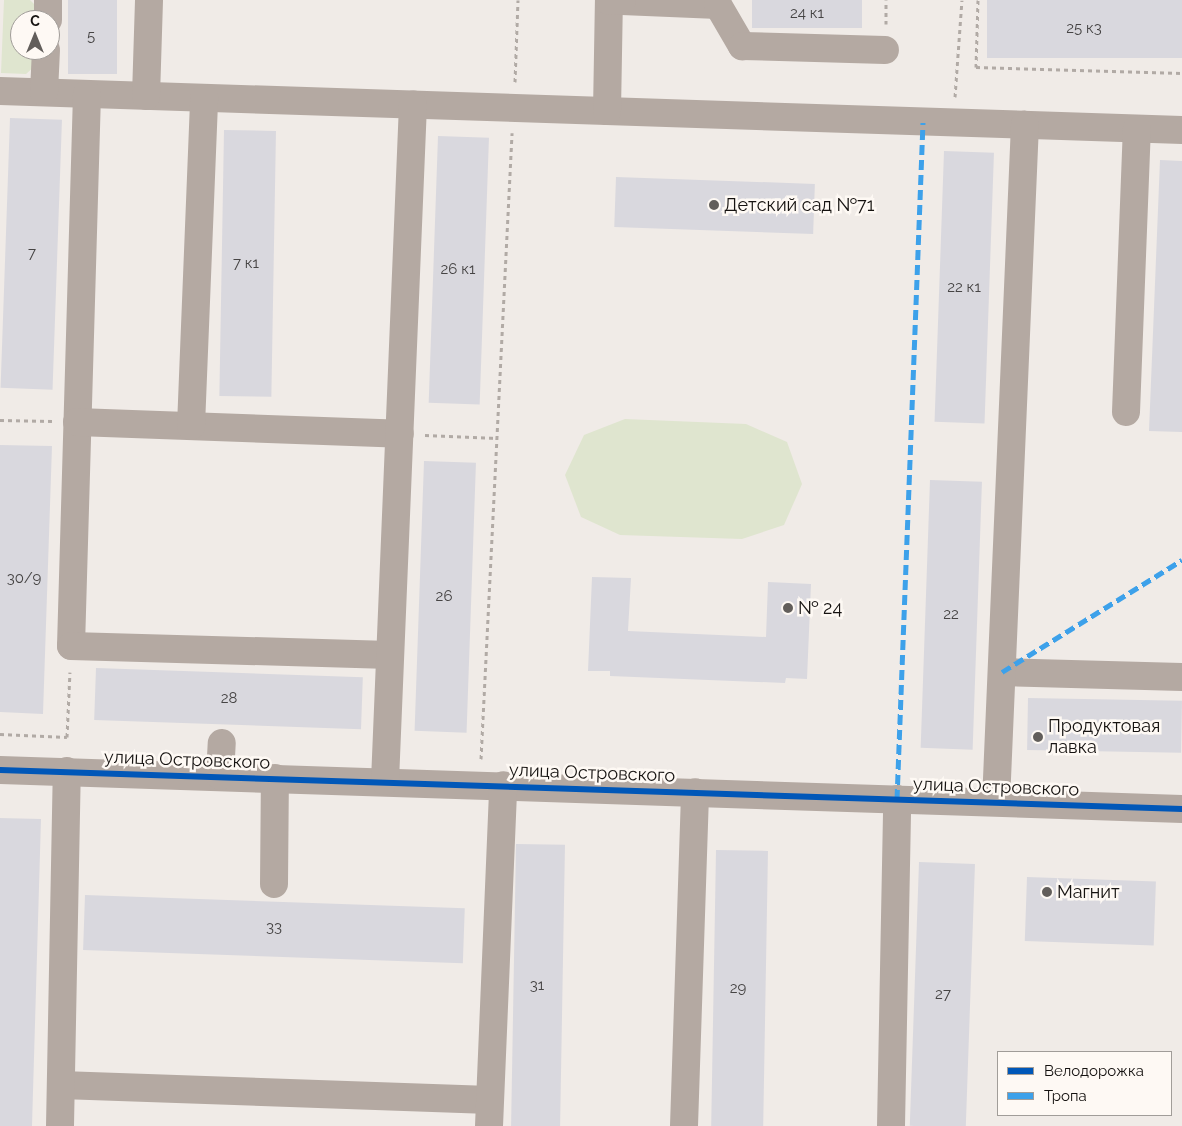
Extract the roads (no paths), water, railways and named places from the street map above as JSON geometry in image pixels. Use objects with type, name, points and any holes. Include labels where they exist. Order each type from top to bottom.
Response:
[{"type":"street","points":[[146,96],[149,0]]},
{"type":"street","points":[[606,112],[609,1],[718,5],[742,46],[885,50]]},
{"type":"street","points":[[44,92],[46,60]]},
{"type":"street","points":[[0,91],[1182,130]]},
{"type":"street","points":[[87,94],[71,646],[390,654]]},
{"type":"street","points":[[191,426],[204,98]]},
{"type":"street","points":[[386,782],[413,105]]},
{"type":"street","points":[[996,802],[1026,125]]},
{"type":"street","points":[[1126,412],[1137,129]]},
{"type":"street","points":[[77,422],[400,434]]},
{"type":"street","points":[[1002,672],[1182,677]]},
{"type":"street","points":[[220,776],[222,743]]},
{"type":"street","name":"улица Островского","points":[[0,770],[1182,809]]},
{"type":"street","points":[[60,1126],[67,771]]},
{"type":"street","points":[[274,884],[275,778]]},
{"type":"street","points":[[61,1085],[489,1113],[492,785]]},
{"type":"street","points":[[684,1126],[695,792]]},
{"type":"street","points":[[890,1126],[897,799]]},
{"type":"place","name":"Детский сад №71","points":[[714,205]]},
{"type":"place","name":"№ 24","points":[[788,608]]},
{"type":"place","name":"Продуктовая лавка","points":[[1038,737]]},
{"type":"place","name":"Магнит","points":[[1047,892]]}]
